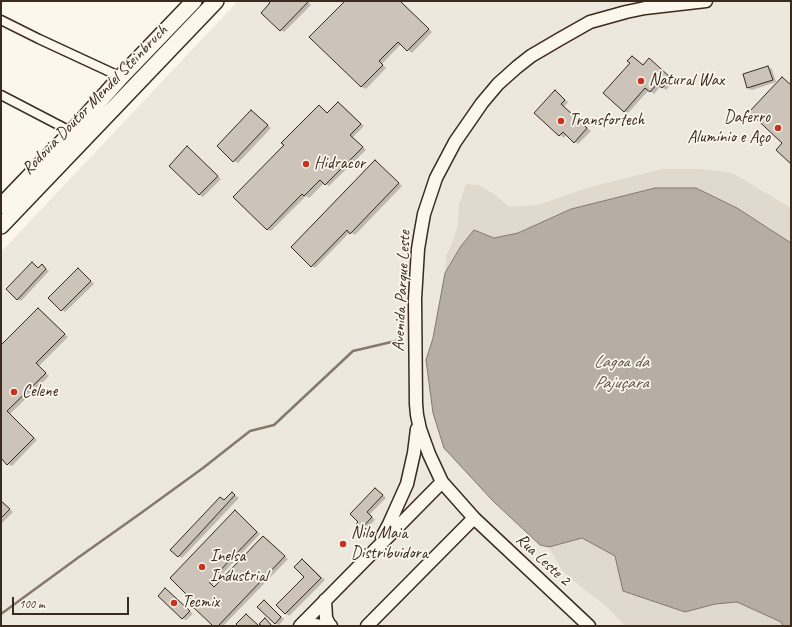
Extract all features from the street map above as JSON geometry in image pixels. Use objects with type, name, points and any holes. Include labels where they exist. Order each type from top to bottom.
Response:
[{"type":"highway","name":"Rodovia Doutor Mendel Steinbruch","points":[[1,226],[216,1]]},
{"type":"highway","name":"Rodovia Doutor Mendel Steinbruch","points":[[1,206],[72,132],[188,3]]},
{"type":"street","name":"Avenida Parque Leste","points":[[474,518],[442,482],[426,448],[417,415],[415,299],[418,249],[424,214],[436,178],[455,142],[482,103],[498,84],[516,67],[531,56],[582,26],[607,17],[639,9],[706,1]]},
{"type":"street","points":[[1,20],[121,77]]},
{"type":"street","points":[[1,95],[72,132]]},
{"type":"street","points":[[375,549],[389,524],[407,484],[417,435],[417,415]]},
{"type":"street","points":[[300,626],[442,482]]},
{"type":"street","points":[[367,626],[474,518]]},
{"type":"street","name":"Rua Leste 2","points":[[474,518],[589,626]]},
{"type":"street","points":[[325,600],[326,618],[332,626]]},
{"type":"street","points":[[307,626],[320,626]]},
{"type":"shaded area","points":[[238,1],[791,1],[791,626],[1,626],[1,252]]},
{"type":"shaded area","points":[[662,169],[701,169],[732,173],[791,208],[791,243],[737,208],[696,188],[571,209],[518,233],[494,238],[474,230],[445,273],[446,256],[453,241],[458,224],[459,204],[466,184],[478,185],[494,194],[509,207],[538,205],[590,187]]},
{"type":"shaded area","points":[[582,538],[615,556],[685,612],[715,604],[737,602],[781,622],[783,626],[625,626],[607,607],[561,569],[549,547]]},
{"type":"water","name":"Lagoa da Pajuçara","points":[[655,188],[696,188],[737,208],[791,243],[791,626],[783,626],[781,622],[737,602],[715,604],[685,612],[623,591],[615,556],[582,538],[549,547],[540,545],[493,501],[444,448],[433,413],[426,360],[433,338],[445,273],[461,246],[474,230],[494,238],[518,233],[571,209]]},
{"type":"building","points":[[270,1],[308,2],[280,31],[261,13]]},
{"type":"building","points":[[345,1],[400,1],[429,29],[407,51],[398,42],[379,61],[383,65],[361,87],[309,37]]},
{"type":"building","name":"Natural Wax","points":[[632,56],[643,65],[649,58],[671,78],[662,88],[657,84],[650,92],[645,88],[624,112],[603,93],[630,63],[627,61]]},
{"type":"building","name":"Daferro Alumínio e Aço","points":[[768,66],[773,80],[747,88],[743,74]]},
{"type":"building","name":"Daferro Alumínio e Aço","points":[[782,77],[791,85],[791,164],[776,150],[782,143],[749,112]]},
{"type":"building","name":"Transfortech","points":[[555,90],[565,100],[561,104],[587,128],[574,143],[563,132],[559,136],[534,113]]},
{"type":"building","name":"Hidracor","points":[[338,102],[361,124],[350,135],[363,147],[325,185],[320,180],[304,196],[302,194],[267,230],[233,197],[284,145],[281,143],[319,105],[327,113]]},
{"type":"building","points":[[251,110],[268,125],[233,162],[217,146]]},
{"type":"building","points":[[187,146],[218,176],[199,195],[169,166]]},
{"type":"building","name":"Hidracor","points":[[375,160],[399,183],[350,234],[347,230],[311,267],[291,247]]},
{"type":"building","points":[[32,262],[38,268],[42,264],[46,269],[17,300],[6,289]]},
{"type":"building","points":[[78,268],[91,281],[61,311],[48,298]]},
{"type":"building","name":"Celene","points":[[38,308],[65,334],[36,363],[46,373],[7,411],[34,438],[7,465],[1,458],[1,345]]},
{"type":"building","points":[[375,488],[383,495],[367,512],[372,517],[361,529],[356,524],[358,522],[350,514]]},
{"type":"building","name":"Inelsa Industrial","points":[[232,492],[235,495],[178,557],[170,550],[220,497],[224,500]]},
{"type":"building","points":[[1,501],[10,509],[1,518]]},
{"type":"building","name":"Inelsa Industrial","points":[[235,510],[257,532],[209,582],[214,587],[263,536],[285,556],[218,626],[213,626],[192,606],[195,603],[170,578]]},
{"type":"building","name":"Inelsa Industrial","points":[[302,559],[321,578],[285,614],[276,605],[304,577],[294,567]]},
{"type":"building","name":"Tecmix","points":[[165,588],[190,611],[182,619],[158,596]]},
{"type":"building","name":"Inelsa Industrial","points":[[264,600],[281,617],[275,624],[257,607]]},
{"type":"building","name":"Inelsa Industrial","points":[[246,614],[259,626],[238,626],[236,624]]},
{"type":"building","name":"Inelsa Industrial","points":[[265,618],[272,626],[262,626],[259,624]]},
{"type":"waterway","points":[[1,614],[203,468],[250,431],[274,425],[353,351],[400,340]]},
{"type":"place","name":"Natural Wax","points":[[641,81]]},
{"type":"place","name":"Transfortech","points":[[561,121]]},
{"type":"place","name":"Daferro Alumínio e Aço","points":[[778,128]]},
{"type":"place","name":"Hidracor","points":[[306,164]]},
{"type":"place","name":"Celene","points":[[14,392]]},
{"type":"place","name":"Nilo Maia Distribuidora","points":[[343,544]]},
{"type":"place","name":"Inelsa Industrial","points":[[202,567]]},
{"type":"place","name":"Tecmix","points":[[174,603]]}]
